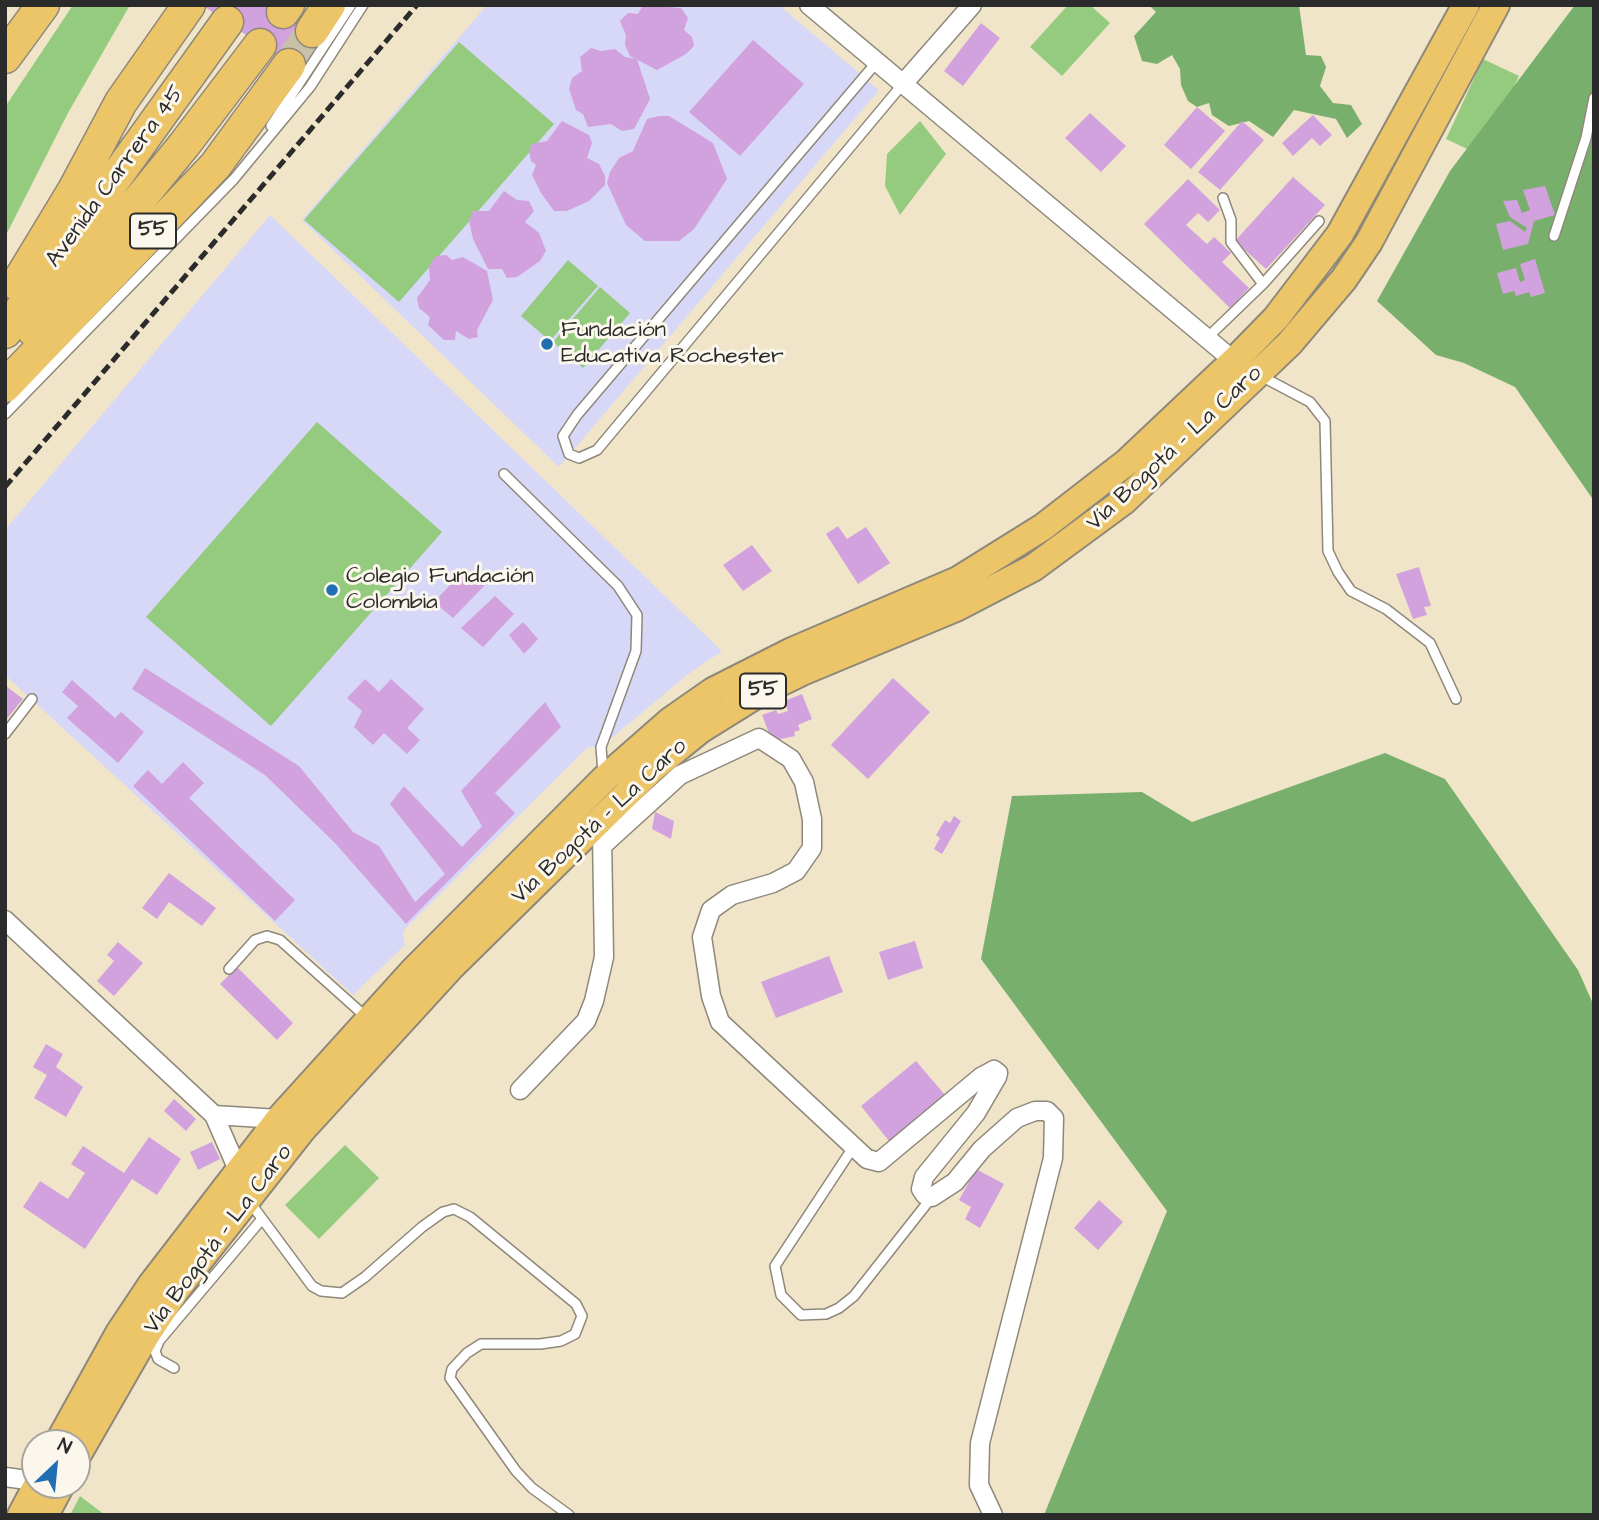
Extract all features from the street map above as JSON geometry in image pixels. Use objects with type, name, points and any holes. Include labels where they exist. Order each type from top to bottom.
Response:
[{"type":"highway","points":[[5,58],[43,5]]},
{"type":"highway","name":"Avenida Carrera 45","points":[[5,303],[74,190],[121,102],[189,5]]},
{"type":"highway","name":"Avenida Carrera 45","points":[[5,332],[227,22]]},
{"type":"highway","name":"Avenida Carrera 45","points":[[5,363],[184,145],[260,45]]},
{"type":"highway","name":"55","points":[[5,386],[215,166],[289,65]]},
{"type":"main road","name":"Vía Bogotá - La Caro","points":[[66,1429],[119,1333],[238,1170],[279,1119],[369,1020],[604,779],[670,721],[713,691],[792,651],[958,580],[1043,527],[1108,479],[1234,361],[1276,318],[1340,234],[1466,5]]},
{"type":"main road","name":"Vía Bogotá - La Caro","points":[[91,1432],[147,1334],[255,1208],[302,1129],[402,1018],[601,818],[681,744],[761,692],[993,591],[1084,533],[1148,480],[1257,374],[1313,317],[1369,242],[1496,5]]},
{"type":"main road","points":[[21,1515],[28,1499]]},
{"type":"main road","points":[[46,1515],[54,1499]]},
{"type":"street","points":[[810,5],[902,85],[1234,361]]},
{"type":"street","points":[[902,85],[972,5]]},
{"type":"street","points":[[603,845],[680,775],[759,738],[790,759],[804,782],[809,799],[812,848],[796,871],[773,883],[732,895],[711,910],[702,937],[711,996],[720,1022],[736,1040],[787,1082],[867,1159],[879,1162],[981,1077],[994,1070],[998,1073],[976,1113],[924,1177],[921,1189],[932,1197],[955,1182],[982,1149],[1017,1118],[1035,1111],[1047,1111],[1054,1118],[1053,1158],[980,1443],[979,1485],[993,1515]]},
{"type":"street","points":[[520,1090],[586,1021],[594,1001],[604,957],[601,818]]},
{"type":"street","points":[[5,920],[214,1115],[238,1170]]},
{"type":"street","points":[[214,1115],[279,1119]]},
{"type":"lane","points":[[234,179],[351,5]]},
{"type":"lane","points":[[5,414],[234,179],[310,87],[363,5]]},
{"type":"lane","points":[[876,63],[577,415],[563,436],[569,454],[579,458],[597,450],[902,85]]},
{"type":"lane","points":[[1554,236],[1590,139],[1594,98]]},
{"type":"lane","points":[[1223,198],[1231,220],[1231,242],[1264,284]]},
{"type":"lane","points":[[1207,338],[1264,284],[1319,221]]},
{"type":"lane","points":[[1257,374],[1310,402],[1325,421],[1328,551],[1338,572],[1350,591],[1386,609],[1430,643],[1456,699]]},
{"type":"lane","points":[[504,474],[618,586],[637,615],[636,650],[601,747],[604,779]]},
{"type":"lane","points":[[5,734],[32,699]]},
{"type":"lane","points":[[229,969],[255,940],[267,936],[280,940],[369,1020]]},
{"type":"lane","points":[[854,1146],[775,1266],[781,1295],[801,1315],[826,1314],[854,1296],[932,1197]]},
{"type":"lane","points":[[174,1368],[158,1359],[155,1351],[159,1341],[255,1208],[312,1286],[321,1291],[342,1293],[365,1278],[422,1227],[443,1212],[454,1209],[470,1217],[576,1304],[582,1316],[575,1334],[561,1341],[540,1344],[481,1344],[459,1361],[452,1369],[450,1378],[516,1471],[532,1488],[569,1515]]},
{"type":"shaded area","name":"Fundación Educativa Rochester","points":[[487,5],[779,5],[879,90],[559,467],[302,220]]},
{"type":"shaded area","name":"Colegio Fundación Colombia","points":[[270,215],[722,651],[687,675],[601,747],[588,747],[403,931],[405,945],[353,995],[5,675],[5,530]]},
{"type":"green space","points":[[73,5],[130,5],[68,113],[5,237],[5,107]]},
{"type":"green space","points":[[1068,5],[1090,5],[1110,23],[1062,76],[1030,47]]},
{"type":"green space","points":[[1149,5],[1299,5],[1306,55],[1321,56],[1326,67],[1320,86],[1333,103],[1351,105],[1362,124],[1347,138],[1336,119],[1294,110],[1273,137],[1249,121],[1229,126],[1212,115],[1209,103],[1197,107],[1188,101],[1181,85],[1180,69],[1172,55],[1157,64],[1142,61],[1134,36],[1156,12]]},
{"type":"green space","points":[[1575,5],[1594,5],[1594,501],[1515,387],[1464,363],[1436,355],[1377,301],[1450,171]]},
{"type":"green space","points":[[459,42],[554,124],[399,302],[304,220]]},
{"type":"green space","points":[[1483,59],[1519,76],[1482,156],[1446,139]]},
{"type":"green space","points":[[920,121],[946,154],[900,215],[885,186],[887,154]]},
{"type":"green space","points":[[568,260],[598,286],[550,341],[521,316]]},
{"type":"green space","points":[[600,287],[630,313],[583,368],[553,342]]},
{"type":"green space","points":[[317,422],[442,532],[271,726],[146,617]]},
{"type":"green space","points":[[1385,753],[1445,779],[1578,970],[1594,1006],[1594,1515],[1044,1515],[1167,1211],[981,959],[1012,796],[1142,792],[1192,822]]},
{"type":"green space","points":[[345,1145],[379,1178],[319,1239],[285,1205]]},
{"type":"green space","points":[[78,1499],[84,1499],[105,1515],[70,1515]]},
{"type":"building","points":[[202,5],[274,5],[324,40],[302,73]]},
{"type":"building","points":[[643,5],[681,8],[688,18],[684,30],[692,37],[694,46],[686,54],[657,70],[630,56],[625,45],[626,35],[620,21],[628,13],[638,14]]},
{"type":"building","points":[[981,23],[1000,38],[963,86],[944,71]]},
{"type":"building","points":[[753,40],[804,84],[740,156],[689,112]]},
{"type":"building","points":[[591,48],[601,51],[615,49],[625,57],[637,59],[650,99],[634,129],[622,131],[611,124],[588,127],[583,114],[576,110],[569,89],[572,78],[582,71],[580,57]]},
{"type":"building","points":[[1197,107],[1225,131],[1191,169],[1164,145]]},
{"type":"building","points":[[1090,113],[1126,146],[1101,172],[1065,138]]},
{"type":"building","points":[[1313,115],[1332,135],[1320,146],[1312,138],[1293,156],[1282,143]]},
{"type":"building","points":[[669,116],[713,143],[727,179],[694,229],[679,241],[645,241],[626,225],[607,183],[619,158],[633,151],[647,119]]},
{"type":"building","points":[[562,121],[589,135],[592,143],[587,158],[599,164],[605,176],[605,185],[589,201],[567,211],[554,211],[532,175],[536,165],[531,161],[529,151],[532,144],[547,141]]},
{"type":"building","points":[[1242,121],[1264,140],[1220,190],[1198,172]]},
{"type":"building","points":[[1293,177],[1325,205],[1266,269],[1235,241]]},
{"type":"building","points":[[1188,179],[1220,210],[1208,222],[1198,213],[1186,225],[1207,244],[1214,237],[1231,253],[1222,262],[1249,288],[1230,308],[1144,224]]},
{"type":"building","points":[[1545,186],[1555,215],[1534,221],[1528,244],[1503,250],[1496,224],[1510,221],[1525,232],[1527,228],[1510,217],[1503,201],[1517,200],[1522,213],[1530,210],[1523,190]]},
{"type":"building","points":[[504,191],[517,200],[529,201],[534,211],[525,222],[539,233],[546,251],[540,261],[517,277],[507,278],[502,269],[488,269],[473,239],[469,221],[473,211],[489,211]]},
{"type":"building","points":[[446,255],[452,260],[463,257],[487,271],[493,300],[477,330],[478,337],[469,339],[456,331],[455,340],[444,340],[428,325],[430,317],[419,308],[417,298],[430,280],[429,266],[436,256]]},
{"type":"building","points":[[1535,259],[1545,293],[1531,297],[1529,292],[1516,296],[1514,291],[1503,294],[1497,273],[1516,268],[1520,282],[1525,280],[1520,264]]},
{"type":"building","points":[[838,526],[847,539],[866,527],[890,563],[858,584],[826,534]]},
{"type":"building","points":[[752,545],[772,571],[743,591],[723,565]]},
{"type":"building","points":[[1419,567],[1431,606],[1424,607],[1427,615],[1413,619],[1396,574]]},
{"type":"building","points":[[466,568],[485,585],[453,618],[434,602]]},
{"type":"building","points":[[495,596],[514,614],[483,647],[461,628]]},
{"type":"building","points":[[523,622],[538,639],[524,654],[509,635]]},
{"type":"building","points":[[145,668],[299,766],[353,832],[379,846],[415,902],[445,874],[390,804],[404,786],[462,847],[482,826],[461,791],[545,702],[561,727],[495,793],[515,813],[406,924],[335,843],[265,775],[132,689]]},
{"type":"building","points":[[893,678],[930,712],[868,779],[831,745]]},
{"type":"building","points":[[365,679],[379,692],[391,679],[424,709],[407,728],[420,740],[407,754],[384,733],[373,745],[354,727],[362,711],[347,698]]},
{"type":"building","points":[[72,680],[115,718],[121,712],[144,732],[118,763],[67,718],[78,706],[62,692]]},
{"type":"building","points":[[6,686],[23,699],[5,721],[5,688]]},
{"type":"building","points":[[802,694],[812,719],[798,725],[800,730],[794,732],[795,736],[772,741],[762,715],[776,710],[778,714],[788,711],[784,701]]},
{"type":"building","points":[[183,762],[204,783],[189,798],[295,900],[275,921],[133,786],[148,770],[162,784]]},
{"type":"building","points":[[655,812],[674,821],[671,839],[652,829]]},
{"type":"building","points":[[954,816],[961,821],[942,854],[934,849],[940,838],[936,835],[945,820],[950,823]]},
{"type":"building","points":[[169,873],[216,908],[202,926],[169,902],[157,919],[142,908]]},
{"type":"building","points":[[915,941],[923,968],[888,980],[879,952]]},
{"type":"building","points":[[118,942],[143,963],[114,996],[97,981],[114,961],[107,955]]},
{"type":"building","points":[[829,956],[843,992],[776,1018],[761,982]]},
{"type":"building","points":[[237,967],[293,1023],[277,1040],[220,984]]},
{"type":"building","points":[[46,1044],[63,1054],[56,1067],[83,1087],[66,1117],[34,1098],[47,1075],[33,1067]]},
{"type":"building","points":[[916,1061],[945,1095],[889,1141],[861,1106]]},
{"type":"building","points":[[174,1099],[196,1119],[186,1131],[164,1111]]},
{"type":"building","points":[[149,1137],[181,1159],[157,1195],[132,1179],[85,1249],[23,1207],[40,1181],[68,1199],[85,1173],[71,1164],[83,1146],[124,1173]]},
{"type":"building","points":[[212,1142],[220,1159],[198,1170],[190,1152]]},
{"type":"building","points":[[976,1169],[1004,1184],[980,1228],[965,1219],[971,1207],[959,1200]]},
{"type":"building","points":[[1099,1200],[1123,1222],[1098,1250],[1074,1228]]},
{"type":"tunnel","points":[[289,65],[312,31]]},
{"type":"railway","points":[[5,487],[417,5]]},
{"type":"place","name":"Fundación Educativa Rochester","points":[[547,344]]},
{"type":"place","name":"Colegio Fundación Colombia","points":[[332,590]]}]
